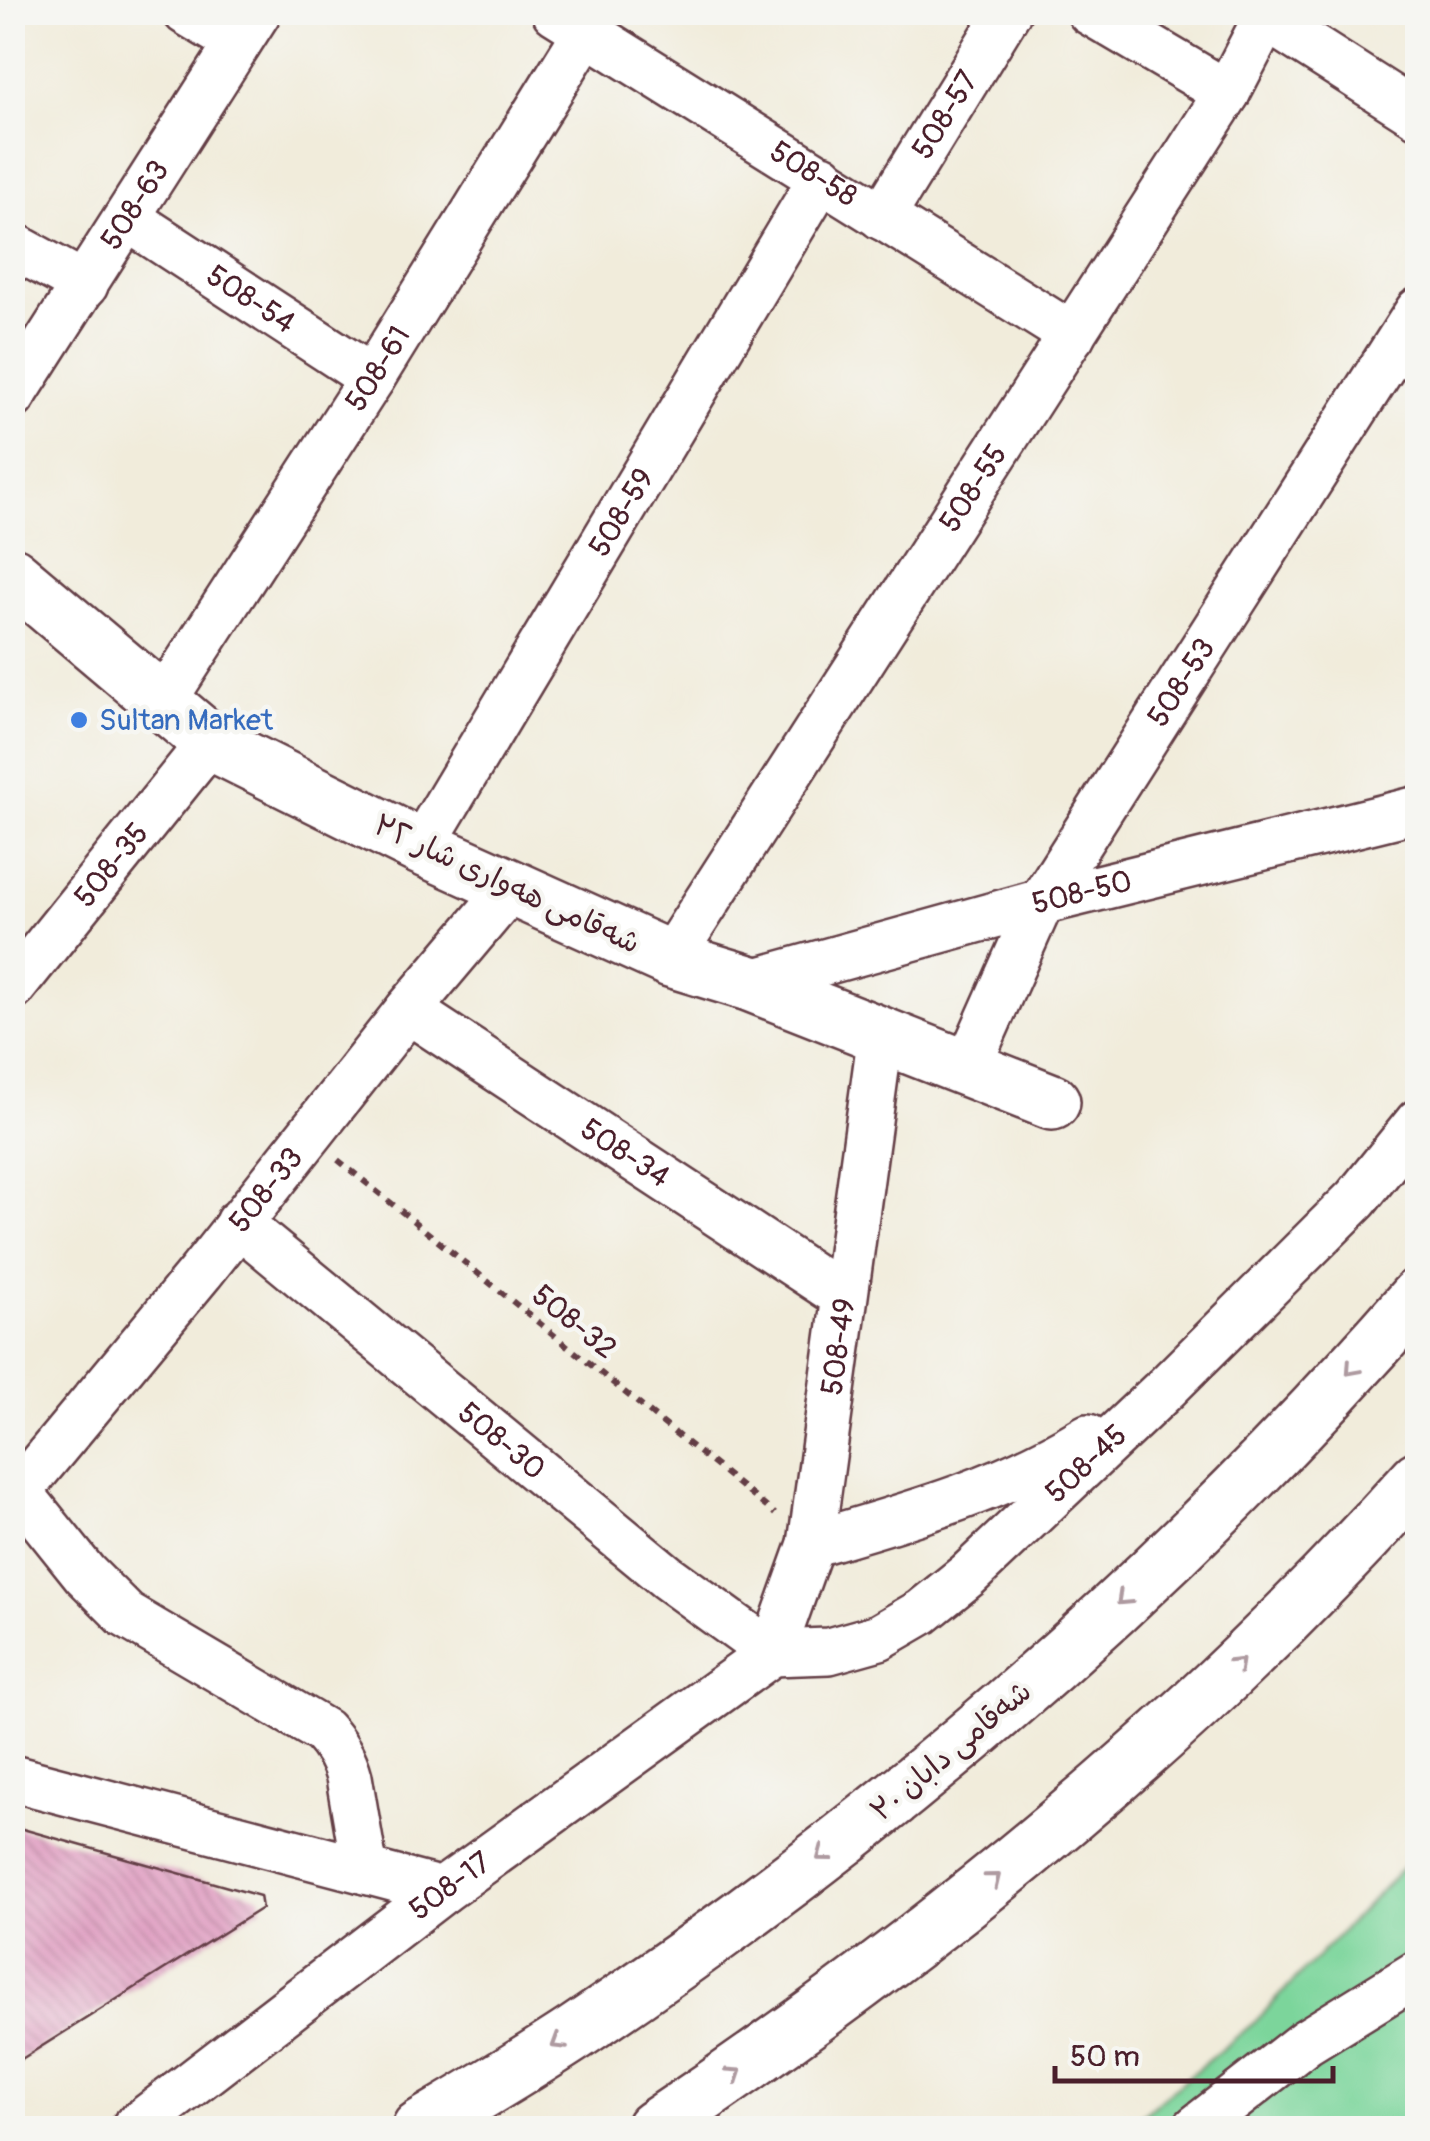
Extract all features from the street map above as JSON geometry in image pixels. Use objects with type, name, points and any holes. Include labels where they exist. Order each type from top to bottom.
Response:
[{"type":"main road","name":"شەقامی هەواری شار ٣٢","points":[[12,575],[210,742],[422,848],[670,959],[749,983],[1052,1102]]},
{"type":"main road","name":"شەقامی دابان ٣٠","points":[[420,2128],[572,2035],[669,1968],[839,1843],[971,1737],[1198,1528],[1418,1296]]},
{"type":"main road","points":[[654,2128],[850,1992],[1047,1834],[1247,1656],[1418,1480]]},
{"type":"street","points":[[186,12],[248,28]]},
{"type":"street","name":"508-57","points":[[882,217],[1008,12]]},
{"type":"street","points":[[1090,12],[1227,93]]},
{"type":"street","points":[[1268,15],[1418,115]]},
{"type":"street","name":"508-55","points":[[670,959],[1227,93],[1268,15]]},
{"type":"street","name":"508-58","points":[[570,22],[1072,335]]},
{"type":"street","name":"508-61","points":[[162,703],[372,378],[570,22]]},
{"type":"street","name":"508-63","points":[[12,397],[248,28]]},
{"type":"street","name":"508-59","points":[[422,848],[822,177]]},
{"type":"street","name":"508-54","points":[[127,218],[372,378]]},
{"type":"street","points":[[12,245],[85,284]]},
{"type":"street","name":"508-53","points":[[968,1066],[1041,902],[1418,311]]},
{"type":"street","name":"508-35","points":[[12,988],[210,742]]},
{"type":"street","name":"508-50","points":[[749,983],[1041,902],[1418,809]]},
{"type":"street","name":"508-33","points":[[16,1486],[202,1272],[408,1010],[511,888]]},
{"type":"street","name":"508-34","points":[[408,1010],[844,1296]]},
{"type":"street","name":"508-49","points":[[772,1654],[811,1544],[881,1033]]},
{"type":"street","name":"508-45","points":[[772,1654],[829,1651],[879,1637],[922,1612],[968,1575],[1166,1388],[1356,1200],[1418,1122]]},
{"type":"street","name":"508-30","points":[[238,1222],[667,1577],[772,1654]]},
{"type":"street","points":[[811,1544],[968,1497],[1048,1462],[1166,1388]]},
{"type":"street","points":[[16,1486],[85,1574],[126,1615],[323,1731],[346,1763],[365,1871]]},
{"type":"street","name":"508-17","points":[[134,2128],[442,1891],[772,1654]]},
{"type":"street","points":[[12,1778],[442,1891]]},
{"type":"street","points":[[1196,2128],[1306,2042],[1418,1973]]},
{"type":"path","name":"508-32","points":[[309,1136],[811,1544]]},
{"type":"green space","points":[[1417,1853],[1417,2128],[1126,2128],[1255,2022]]},
{"type":"building","points":[[12,1826],[260,1896],[262,1908],[12,2065]]},
{"type":"place","name":"Sultan Market","points":[[79,720]]}]
